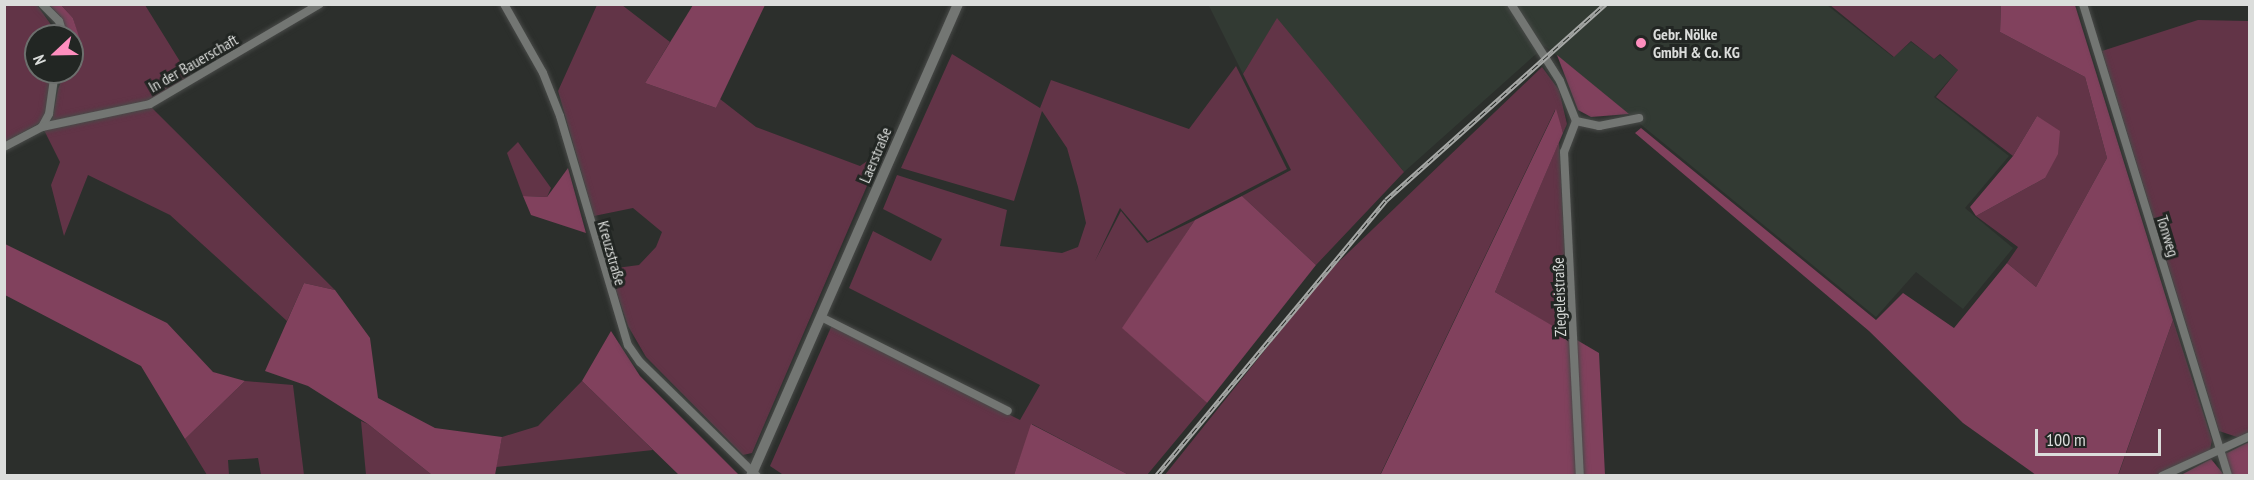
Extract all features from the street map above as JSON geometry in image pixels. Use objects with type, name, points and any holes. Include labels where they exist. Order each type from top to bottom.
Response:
[{"type":"main road","name":"Laerstraße","points":[[754,474],[958,4]]},
{"type":"street","points":[[42,4],[60,24]]},
{"type":"street","name":"In der Bauerschaft","points":[[4,147],[42,127],[150,104],[320,4]]},
{"type":"street","name":"Kreuzstraße","points":[[504,4],[543,74],[560,116],[628,345],[754,474]]},
{"type":"street","points":[[1511,4],[1560,81],[1576,121],[1599,126],[1639,118]]},
{"type":"street","name":"Tonweg","points":[[2083,4],[2228,476]]},
{"type":"street","points":[[42,127],[49,114],[53,84]]},
{"type":"street","name":"Ziegeleistraße","points":[[1576,121],[1564,152],[1580,476]]},
{"type":"street","points":[[821,317],[1008,411]]},
{"type":"street","points":[[2162,476],[2250,436]]},
{"type":"shaded area","points":[[1208,4],[1827,5],[1893,57],[1911,42],[1934,59],[1940,55],[1958,70],[1934,97],[2009,156],[1965,208],[2013,248],[1963,309],[1916,272],[1876,317],[1545,46],[1404,172],[1277,19],[1243,74]]},
{"type":"shaded area","points":[[5,5],[37,5],[50,24],[24,24],[24,84],[50,84],[47,110],[40,123],[5,142]]},
{"type":"shaded area","points":[[49,5],[61,5],[73,18],[75,24],[63,24],[62,18]]},
{"type":"shaded area","points":[[61,5],[145,5],[189,76],[149,101],[52,121],[60,84],[84,84],[84,24],[75,24],[73,18]]},
{"type":"shaded area","points":[[597,5],[622,5],[670,42],[645,83],[716,108],[720,99],[756,127],[860,166],[882,151],[752,453],[743,455],[646,357],[628,326],[609,269],[639,265],[656,247],[662,232],[633,208],[594,216],[558,91]]},
{"type":"shaded area","points":[[693,5],[765,5],[716,108],[645,83]]},
{"type":"shaded area","points":[[1830,5],[2001,5],[2000,32],[2085,77],[2107,158],[2036,287],[2007,263],[2018,247],[1976,216],[2045,178],[2037,116],[2013,156],[1936,97],[1958,70],[1940,54],[1934,59],[1911,41],[1894,57]]},
{"type":"shaded area","points":[[2001,5],[2075,5],[2173,320],[2118,475],[2036,475],[1963,423],[1869,331],[1635,133],[1641,128],[1876,320],[1903,293],[1954,328],[2007,263],[2036,287],[2107,158],[2085,77],[2000,32]]},
{"type":"shaded area","points":[[1277,18],[1404,172],[1316,265],[1242,196],[1291,170],[1243,74]]},
{"type":"shaded area","points":[[2198,20],[2249,21],[2250,434],[2240,438],[2219,431],[2102,51]]},
{"type":"shaded area","points":[[952,54],[1040,108],[1051,80],[1189,129],[1236,66],[1287,169],[1148,241],[1120,208],[1095,261],[1121,211],[1147,243],[1195,220],[1123,328],[1207,403],[1147,475],[1129,475],[1032,424],[1014,475],[785,476],[770,466],[832,325],[1020,420],[1040,385],[849,288],[873,231],[931,261],[942,239],[883,209],[897,175],[1007,210],[1000,246],[1062,253],[1078,247],[1086,223],[1078,187],[1067,148],[1042,111],[1014,201],[901,168]]},
{"type":"shaded area","points":[[1557,55],[1629,114],[1591,117],[1578,110]]},
{"type":"shaded area","points":[[1542,67],[1559,90],[1567,124],[1563,133],[1555,110],[1380,475],[1164,476],[1326,274]]},
{"type":"shaded area","points":[[151,107],[335,290],[304,283],[287,321],[170,215],[88,175],[64,236],[51,185],[60,162],[44,130]]},
{"type":"shaded area","points":[[1556,109],[1563,133],[1495,292],[1599,353],[1605,475],[1380,476]]},
{"type":"shaded area","points":[[2037,116],[2060,131],[2058,154],[2045,178],[1976,216],[1970,207],[2013,156]]},
{"type":"shaded area","points":[[518,142],[551,188],[547,197],[523,196],[507,153]]},
{"type":"shaded area","points":[[1559,142],[1569,336],[1495,292]]},
{"type":"shaded area","points":[[568,168],[586,233],[531,215],[523,196],[547,197]]},
{"type":"shaded area","points":[[1242,196],[1316,265],[1207,403],[1122,328],[1195,220]]},
{"type":"shaded area","points":[[5,244],[167,323],[213,372],[245,381],[185,439],[141,366],[5,295]]},
{"type":"shaded area","points":[[304,283],[335,290],[370,338],[378,398],[435,428],[502,437],[495,475],[432,475],[368,424],[308,386],[265,371]]},
{"type":"shaded area","points":[[2173,320],[2212,440],[2210,450],[2156,475],[2118,476]]},
{"type":"shaded area","points":[[611,331],[640,376],[739,475],[679,475],[582,381]]},
{"type":"shaded area","points":[[245,381],[293,385],[304,475],[261,475],[258,458],[228,460],[229,475],[207,475],[185,439]]},
{"type":"shaded area","points":[[582,381],[653,450],[496,467],[502,437],[538,426]]},
{"type":"shaded area","points":[[361,421],[368,424],[432,475],[366,475]]},
{"type":"shaded area","points":[[1031,424],[1129,475],[1014,475]]},
{"type":"shaded area","points":[[2249,442],[2249,475],[2232,475],[2225,454]]},
{"type":"shaded area","points":[[2211,459],[2225,476],[2179,476]]},
{"type":"railway","points":[[1156,476],[1386,200],[1605,4]]},
{"type":"place","name":"Gebr. Nölke GmbH & Co. KG","points":[[1641,43]]}]
